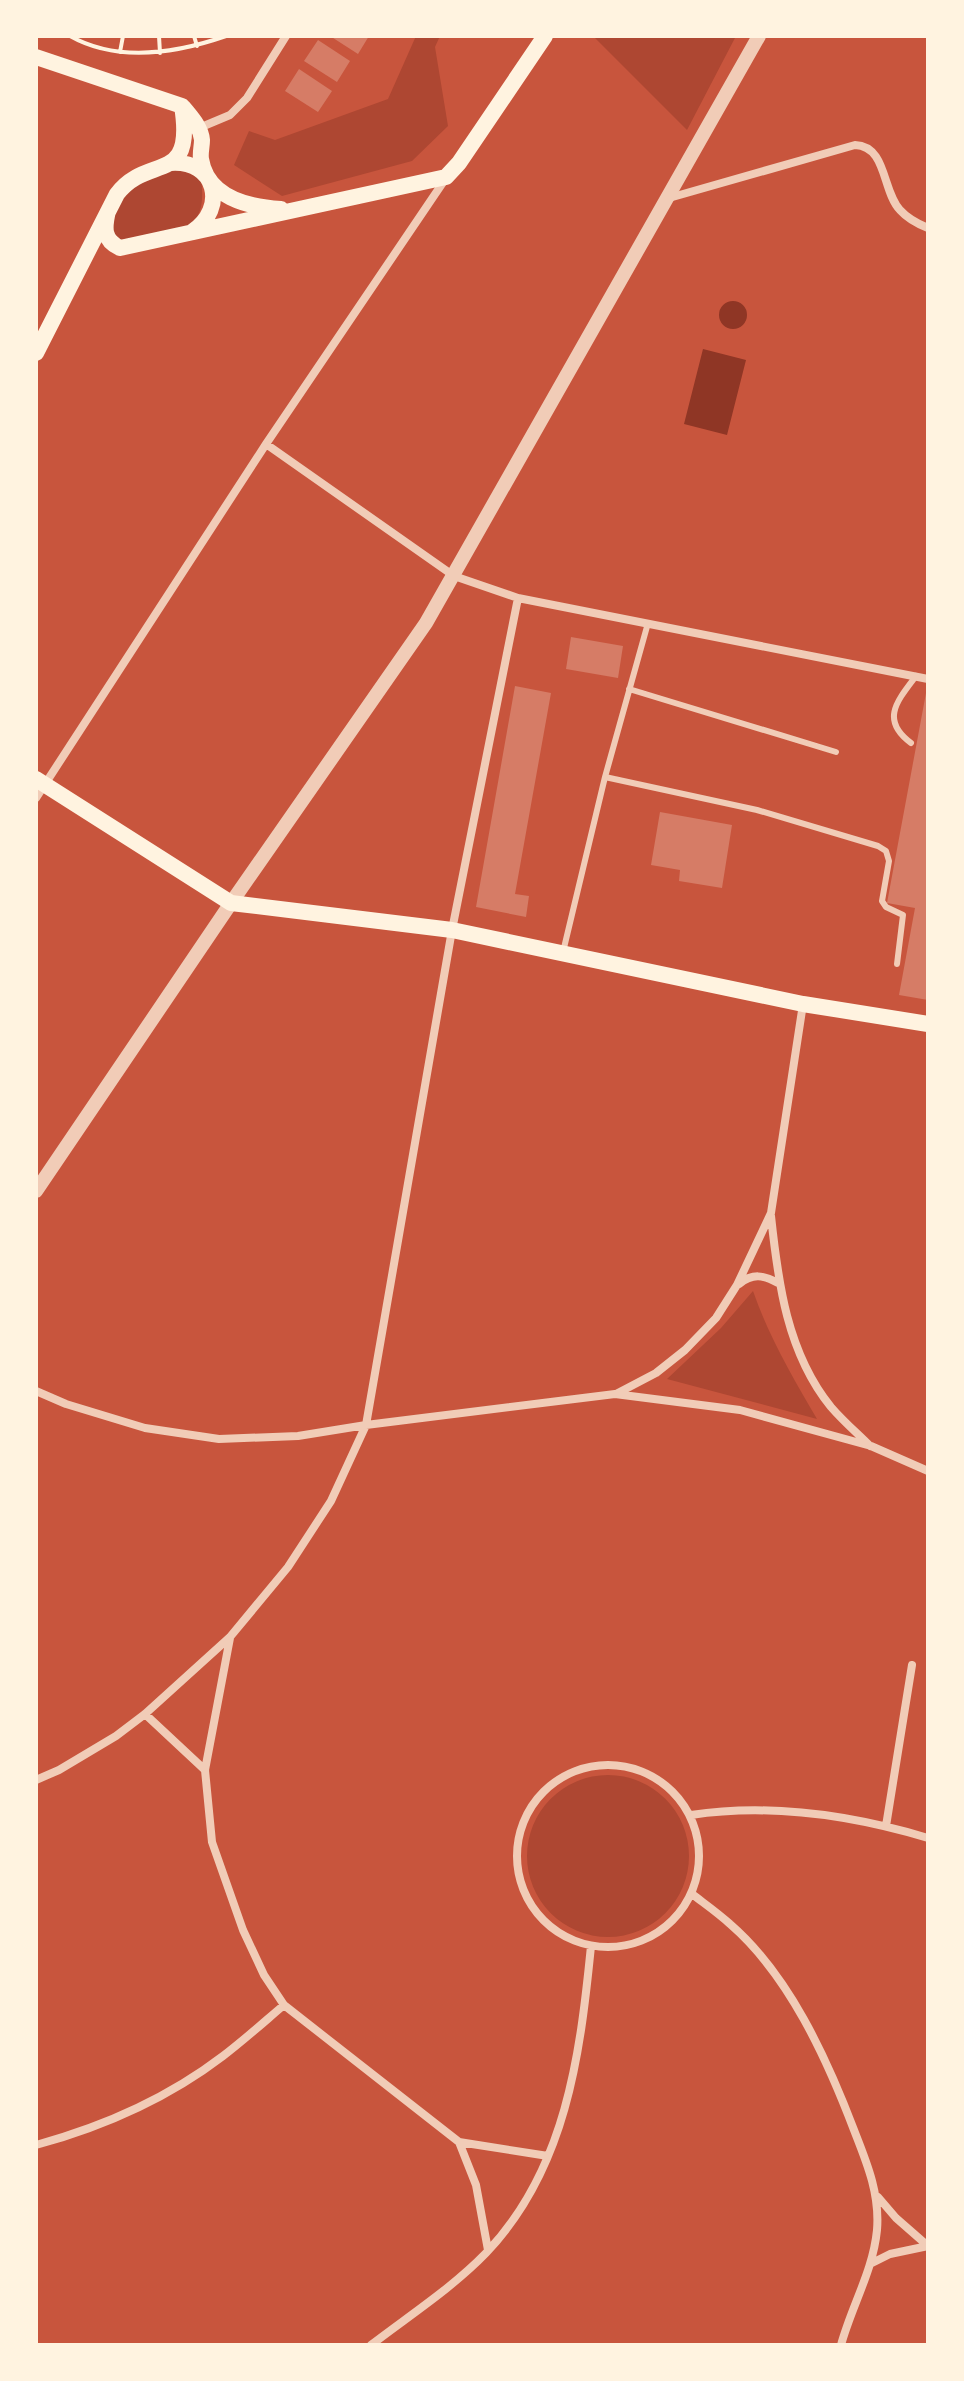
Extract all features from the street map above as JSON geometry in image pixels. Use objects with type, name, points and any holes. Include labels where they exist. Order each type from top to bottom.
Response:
[{"type":"main road","points":[[108,211],[106,235],[111,244],[120,248],[446,177],[459,163],[545,36]]},
{"type":"main road","points":[[36,57],[182,106],[199,128],[201,157],[214,201],[210,215],[187,235]]},
{"type":"main road","points":[[36,353],[125,183],[135,176],[159,170],[171,163],[179,153],[186,128],[182,106]]},
{"type":"main road","points":[[171,163],[184,162],[196,166],[220,191],[237,202],[261,208],[316,207]]},
{"type":"main road","points":[[39,787],[231,903],[452,930],[803,1004],[928,1024]]},
{"type":"street","points":[[199,128],[230,115],[247,98],[286,36]]},
{"type":"street","points":[[38,1185],[426,623],[759,36]]},
{"type":"street","points":[[668,198],[855,145],[864,146],[874,151],[888,190],[899,209],[928,228]]},
{"type":"street","points":[[39,787],[446,177]]},
{"type":"street","points":[[266,444],[454,576],[518,598],[928,679]]},
{"type":"street","points":[[36,1780],[104,1743],[145,1714],[230,1637],[288,1567],[331,1501],[366,1425],[452,930],[518,598]]},
{"type":"street","points":[[803,1004],[771,1213],[778,1283],[802,1362],[831,1406],[871,1446]]},
{"type":"street","points":[[615,1394],[656,1373],[685,1350],[716,1318],[737,1285],[771,1213]]},
{"type":"street","points":[[737,1285],[757,1275],[778,1283]]},
{"type":"street","points":[[36,1391],[66,1404],[145,1428],[219,1439],[298,1436],[615,1394],[740,1410],[871,1446],[928,1471]]},
{"type":"street","points":[[230,1637],[205,1770],[212,1842],[227,1891],[264,1975],[284,2005],[459,2142],[548,2156]]},
{"type":"street","points":[[886,1826],[912,1665]]},
{"type":"street","points":[[145,1714],[205,1770]]},
{"type":"street","points":[[620,1764],[651,1773],[675,1793],[691,1815],[699,1841],[699,1868],[692,1894],[675,1919],[650,1938],[621,1947],[591,1946],[561,1935],[538,1915],[522,1888],[516,1856],[521,1825],[536,1798],[560,1777],[589,1765],[620,1764]]},
{"type":"street","points":[[691,1815],[728,1810],[792,1811],[886,1826],[928,1838]]},
{"type":"street","points":[[692,1894],[732,1926],[788,1995],[808,2026],[838,2089],[878,2197],[928,2246]]},
{"type":"street","points":[[371,2345],[463,2274],[488,2250],[527,2200],[548,2156],[570,2094],[591,1946]]},
{"type":"street","points":[[36,2145],[74,2135],[146,2105],[222,2058],[284,2005]]},
{"type":"street","points":[[459,2142],[476,2185],[488,2250]]},
{"type":"street","points":[[841,2345],[872,2263],[878,2197]]},
{"type":"street","points":[[872,2263],[890,2254],[928,2246]]},
{"type":"street","points":[[846,2328],[850,2345]]},
{"type":"lane","points":[[563,953],[605,777],[648,623]]},
{"type":"lane","points":[[911,743],[900,735],[894,725],[894,711],[916,676]]},
{"type":"lane","points":[[629,689],[836,752]]},
{"type":"lane","points":[[605,777],[757,810],[886,851],[889,861],[882,901],[886,907],[903,915],[897,964]]},
{"type":"path","points":[[70,36],[120,52],[160,53],[197,46],[226,36]]},
{"type":"path","points":[[120,52],[123,36]]},
{"type":"path","points":[[159,36],[160,53]]},
{"type":"path","points":[[194,36],[197,46]]},
{"type":"shaded area","points":[[416,36],[440,36],[435,47],[448,126],[412,161],[282,196],[234,165],[249,131],[275,140],[388,99]]},
{"type":"shaded area","points":[[593,36],[736,36],[687,130]]},
{"type":"shaded area","points":[[170,166],[201,178],[202,204],[195,221],[190,226],[131,243],[112,239],[109,212],[118,195]]},
{"type":"shaded area","points":[[733,301],[743,305],[747,315],[743,325],[733,329],[723,325],[719,315],[723,305]]},
{"type":"shaded area","points":[[703,349],[746,360],[727,435],[684,424]]},
{"type":"shaded area","points":[[753,1291],[790,1373],[817,1419],[667,1379],[721,1328]]},
{"type":"shaded area","points":[[608,1775],[639,1781],[665,1799],[683,1825],[689,1856],[683,1887],[665,1913],[639,1931],[608,1937],[577,1931],[551,1913],[533,1887],[527,1856],[533,1825],[551,1799],[577,1781]]},
{"type":"building","points":[[330,36],[369,36],[358,54]]},
{"type":"building","points":[[318,40],[350,61],[337,82],[304,61]]},
{"type":"building","points":[[299,69],[332,91],[318,112],[285,91]]},
{"type":"building","points":[[571,637],[623,646],[618,678],[566,669]]},
{"type":"building","points":[[515,686],[551,693],[515,894],[529,896],[526,917],[476,907]]},
{"type":"building","points":[[926,693],[928,1000],[899,995],[915,908],[887,903]]},
{"type":"building","points":[[660,812],[732,825],[722,888],[679,881],[680,870],[651,865]]}]
